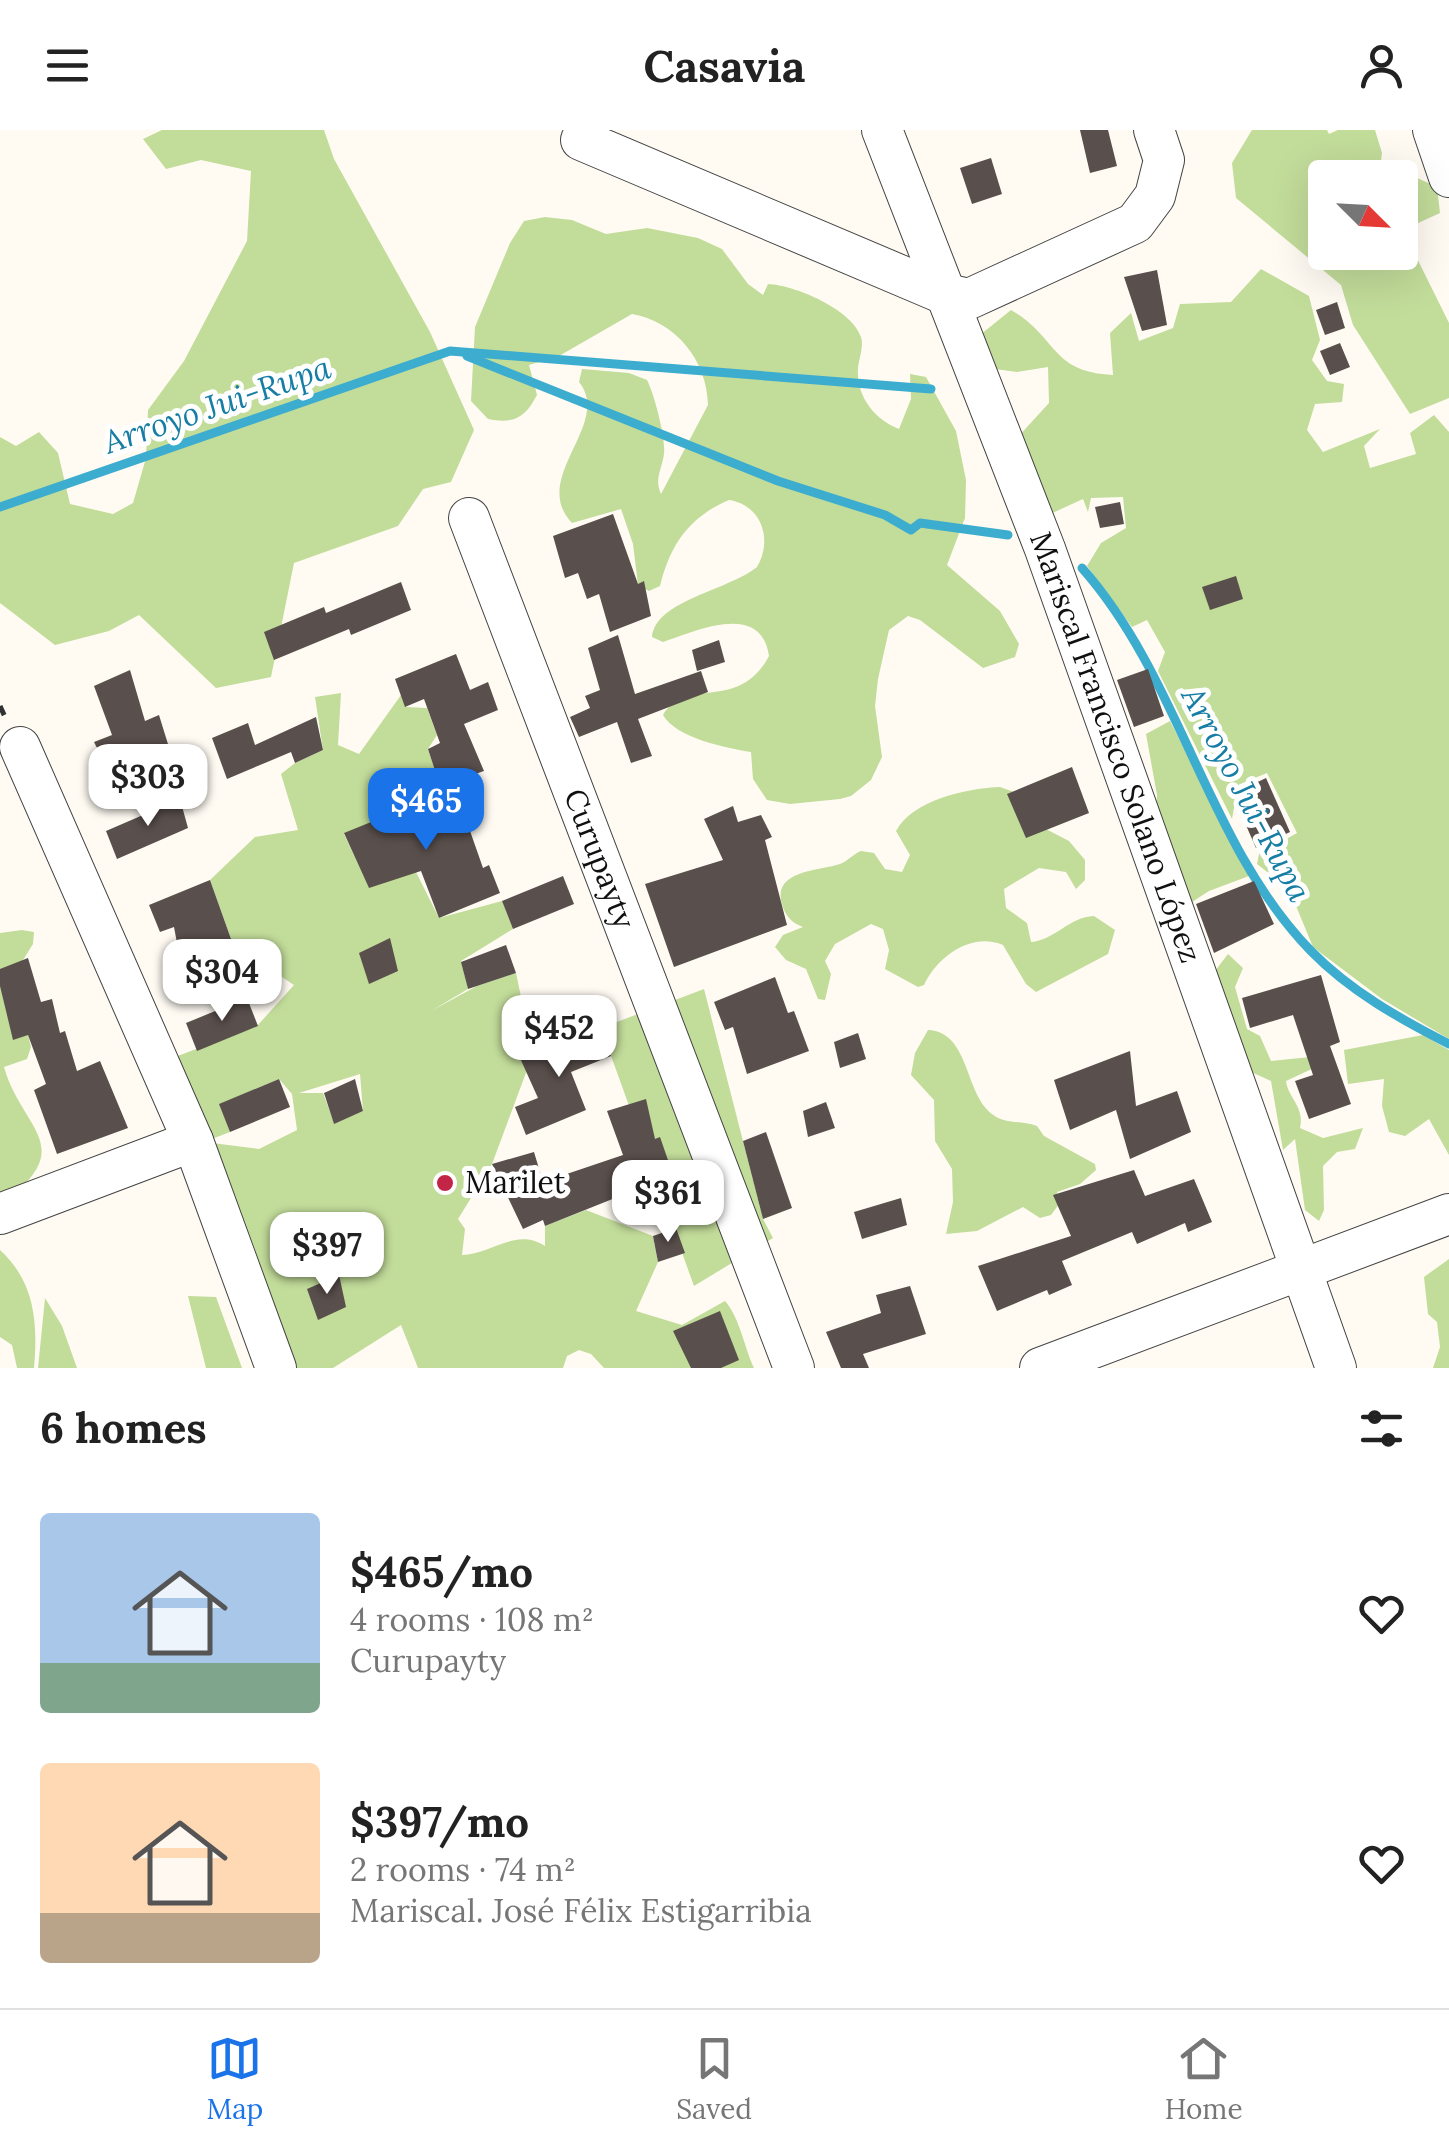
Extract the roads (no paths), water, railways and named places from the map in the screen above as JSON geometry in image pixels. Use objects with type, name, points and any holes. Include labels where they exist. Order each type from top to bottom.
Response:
[{"type":"street","name":"Mariscal Francisco Solano López","points":[[882,130],[942,293],[1045,549],[1336,1368]]},
{"type":"street","points":[[582,140],[942,293],[968,299],[1135,222],[1155,196],[1164,160],[1154,130]]},
{"type":"street","points":[[1433,130],[1449,177]]},
{"type":"street","name":"Curupayty","points":[[470,518],[794,1368]]},
{"type":"street","points":[[20,747],[193,1140],[276,1368]]},
{"type":"street","points":[[0,1214],[193,1140]]},
{"type":"street","points":[[1040,1368],[1449,1214]]},
{"type":"waterway","name":"Arroyo Jui-Rupa","points":[[0,507],[450,351],[931,389]]},
{"type":"waterway","name":"Arroyo Jui-Rupa","points":[[467,356],[778,481],[885,515],[911,530],[920,523],[1008,535]]},
{"type":"waterway","name":"Arroyo Jui-Rupa","points":[[1082,568],[1116,612],[1145,660],[1219,812],[1275,908],[1311,951],[1342,979],[1449,1044]]},
{"type":"place","name":"Marilet","points":[[445,1183]]}]
